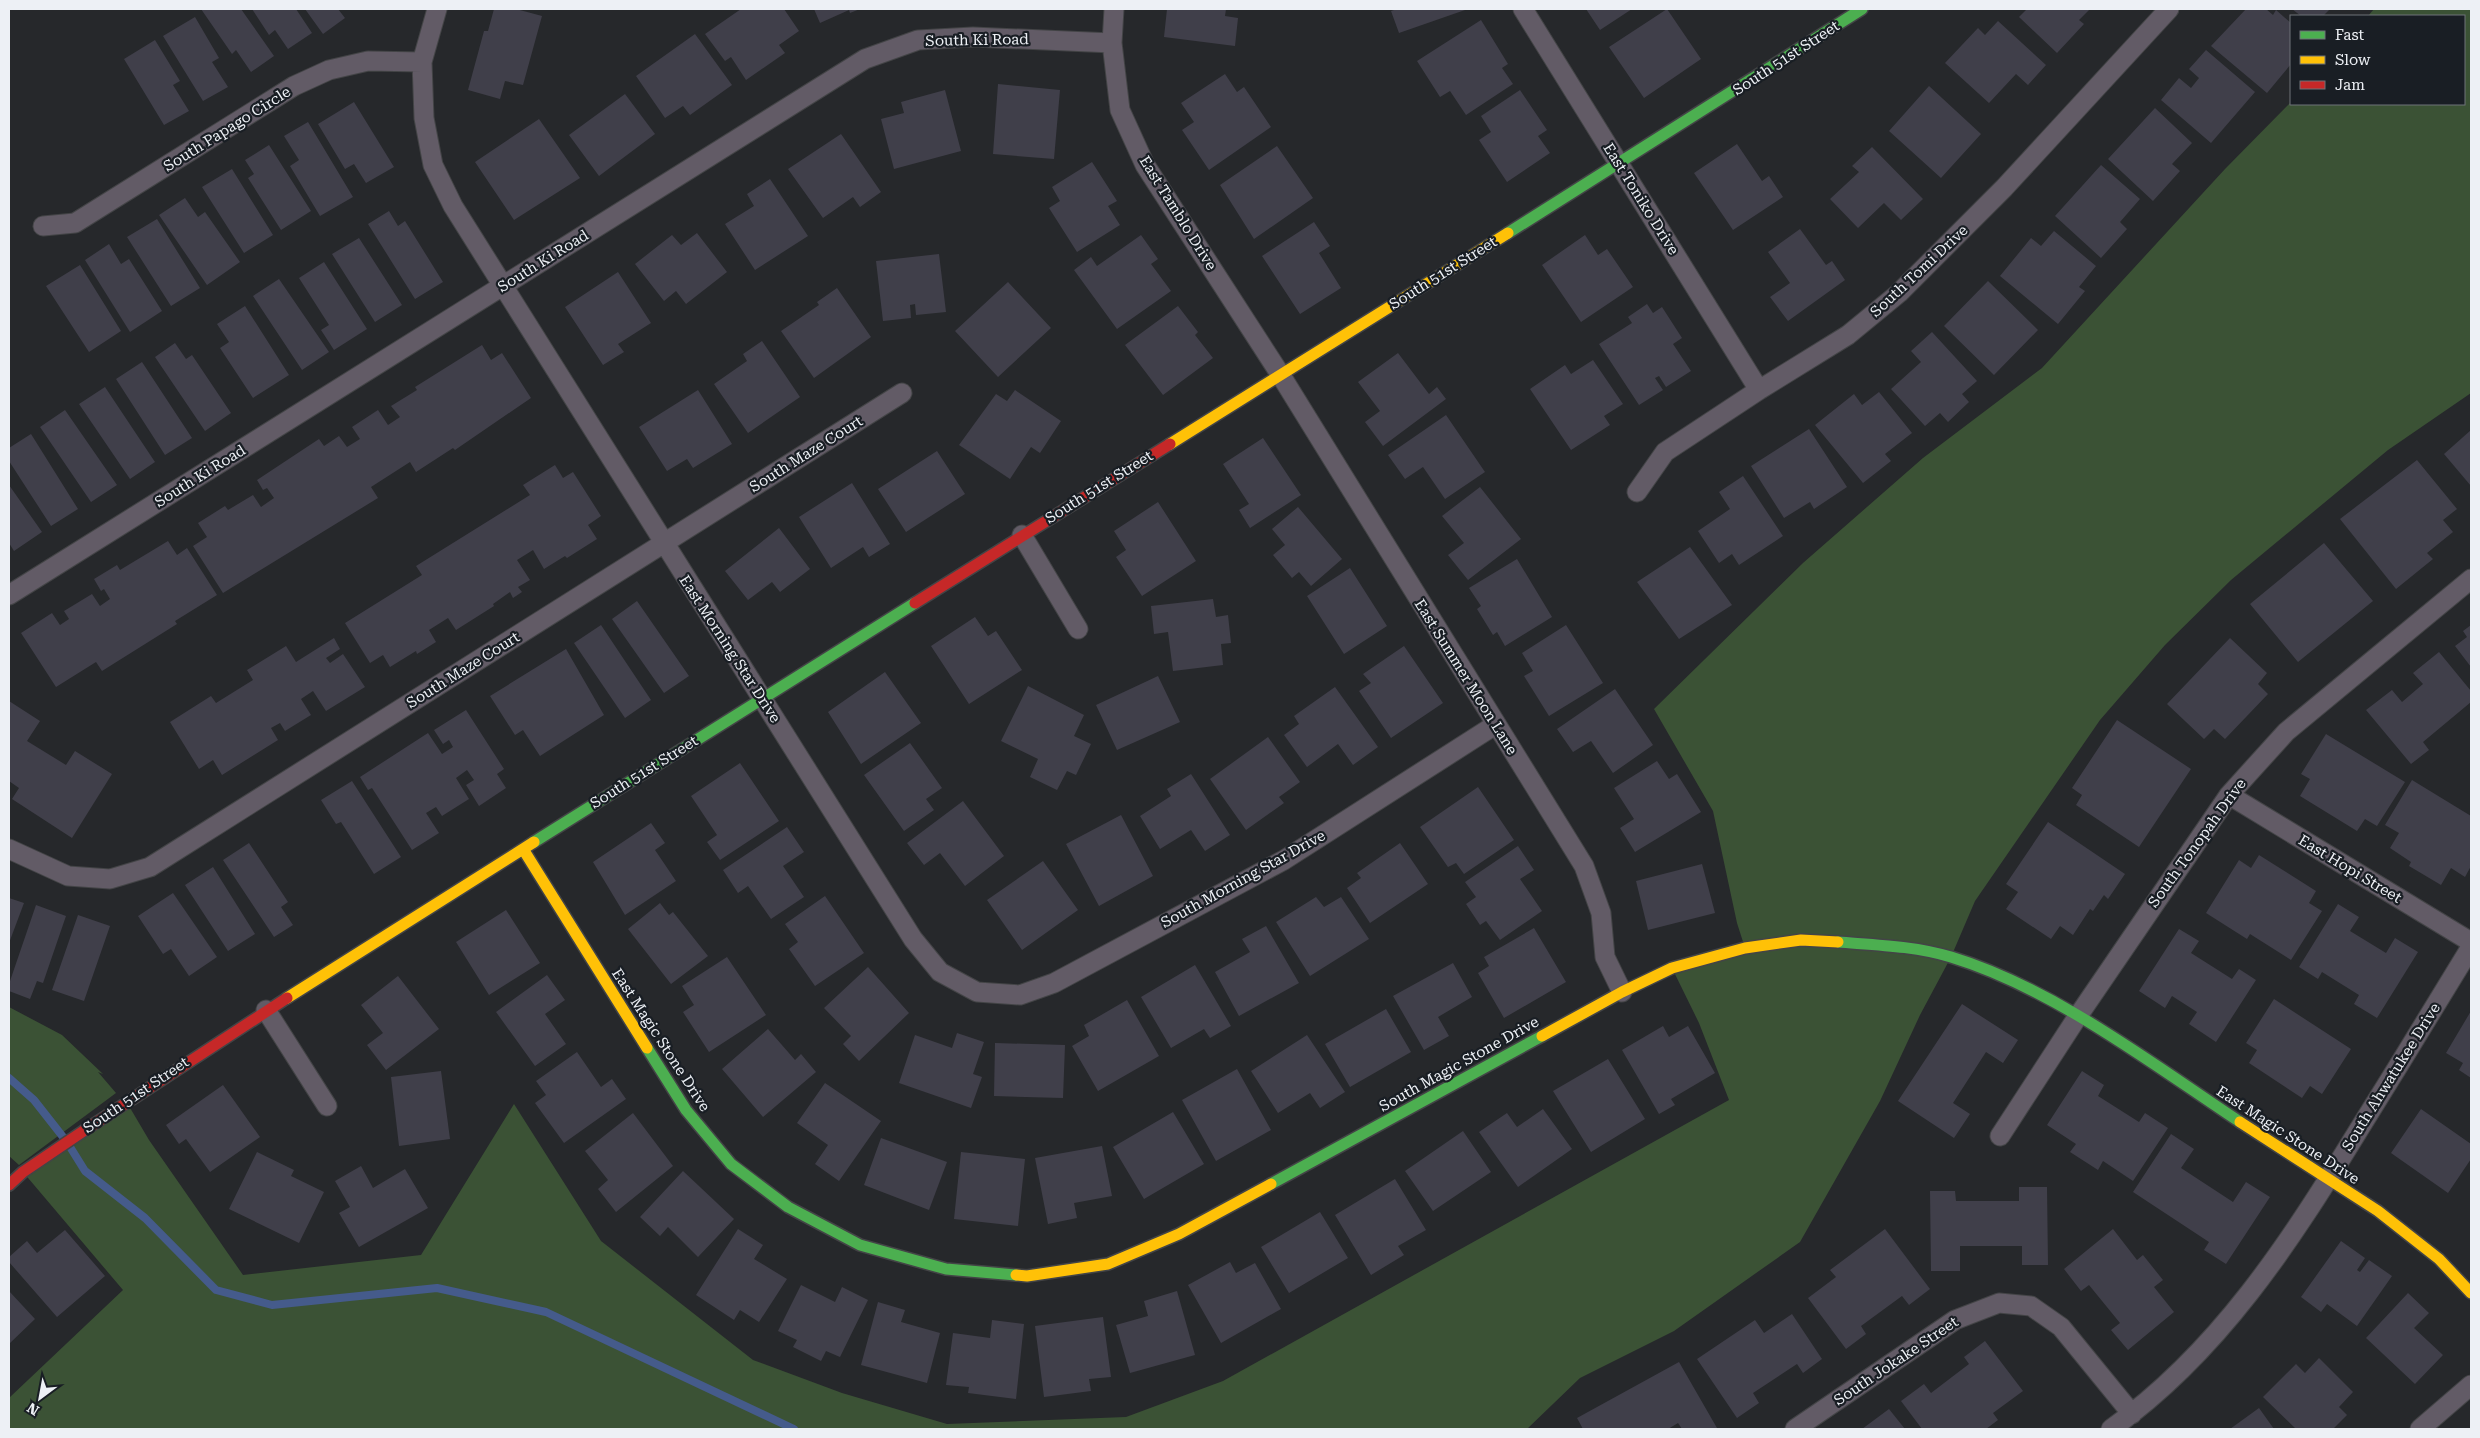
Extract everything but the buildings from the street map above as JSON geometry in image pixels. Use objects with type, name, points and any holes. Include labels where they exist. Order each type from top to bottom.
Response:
[{"type":"street","name":"East Morning Star Drive","points":[[437,9],[422,62],[424,118],[433,165],[453,206],[663,544],[762,697],[913,940],[940,972],[977,992]]},
{"type":"street","name":"East Tamblo Drive","points":[[1114,9],[1112,43],[1120,110],[1145,165],[1280,374]]},
{"type":"street","name":"East Toniko Drive","points":[[1523,9],[1759,390]]},
{"type":"street","name":"South 51st Street","points":[[9,1185],[23,1172],[126,1101],[266,1010],[762,697],[1619,165],[1862,9]]},
{"type":"street","name":"South Tomi Drive","points":[[1637,492],[1665,452],[1848,334],[1900,293],[2004,188],[2169,9]]},
{"type":"street","name":"South Ki Road","points":[[9,595],[865,59],[918,40],[973,37],[1112,43]]},
{"type":"street","name":"South Papago Circle","points":[[43,226],[75,223],[294,86],[329,70],[368,61],[422,62]]},
{"type":"street","name":"East Summer Moon Lane","points":[[1280,374],[1495,725],[1584,866],[1601,913],[1605,957],[1622,992]]},
{"type":"street","name":"South Maze Court","points":[[9,849],[68,876],[110,879],[150,866],[902,392]]},
{"type":"street","points":[[1022,535],[1078,630]]},
{"type":"street","name":"South Tonopah Drive","points":[[2000,1136],[2078,1016],[2229,795],[2286,732],[2471,578]]},
{"type":"street","name":"South Morning Star Drive","points":[[977,992],[1020,995],[1054,983],[1284,860],[1495,725]]},
{"type":"street","name":"East Hopi Street","points":[[2229,795],[2471,942]]},
{"type":"street","name":"East Magic Stone Drive","points":[[523,849],[686,1110],[731,1164],[788,1207],[860,1245]]},
{"type":"street","name":"South Magic Stone Drive","points":[[860,1245],[946,1269],[1027,1276],[1108,1264],[1179,1234],[1622,992],[1672,968],[1745,948],[1801,940],[1898,946],[1951,957],[2037,992],[2078,1016]]},
{"type":"street","name":"South Ahwatukee Drive","points":[[2111,1429],[2132,1414],[2183,1369],[2240,1307],[2268,1270],[2329,1179],[2471,947]]},
{"type":"street","points":[[266,1010],[327,1106]]},
{"type":"street","name":"East Magic Stone Drive","points":[[2078,1016],[2329,1179],[2409,1234],[2438,1259],[2471,1293]]},
{"type":"street","name":"South Jokake Street","points":[[1795,1429],[1955,1320],[1999,1303],[2031,1306],[2061,1327],[2132,1414]]},
{"type":"street","points":[[2420,1429],[2471,1385]]},
{"type":"green space","points":[[2374,9],[2471,9],[2471,393],[2388,450],[2231,580],[2165,645],[2100,720],[1975,901],[1951,957],[1920,1015],[1880,1101],[1800,1242],[1674,1331],[1580,1378],[1527,1429],[9,1429],[9,1398],[123,1290],[23,1172],[126,1101],[149,1140],[243,1275],[421,1255],[514,1104],[601,1241],[753,1360],[842,1393],[947,1424],[1126,1417],[1223,1381],[1729,1100],[1699,1023],[1672,968],[1745,948],[1737,923],[1713,811],[1654,709],[1803,563],[1923,458],[2042,368],[2225,169],[2290,103],[2290,105],[2465,105],[2465,15],[2369,15]]},
{"type":"green space","points":[[9,1007],[62,1035],[103,1074],[98,1072],[116,1093],[19,1165],[9,1156]]},
{"type":"waterway","points":[[9,1078],[34,1100],[67,1142],[85,1171],[145,1218],[216,1290],[272,1305],[437,1288],[546,1312],[794,1429]]},
{"type":"traffic: fast","points":[[1508,233],[1862,9]]},
{"type":"traffic: fast","points":[[534,842],[915,603]]},
{"type":"traffic: fast","points":[[1838,942],[1895,946],[1937,953],[1989,971],[2027,988],[2064,1007],[2100,1029],[2240,1122]]},
{"type":"traffic: fast","points":[[1271,1184],[1542,1036]]},
{"type":"traffic: fast","points":[[647,1048],[686,1110],[731,1164],[788,1207],[860,1245],[946,1269],[1016,1275]]},
{"type":"traffic: slow","points":[[1170,444],[1508,233]]},
{"type":"traffic: slow","points":[[287,998],[534,842]]},
{"type":"traffic: slow","points":[[523,849],[647,1048]]},
{"type":"traffic: slow","points":[[1542,1036],[1622,992],[1672,968],[1745,948],[1801,940],[1838,942]]},
{"type":"traffic: slow","points":[[2240,1122],[2378,1211],[2439,1259],[2471,1293]]},
{"type":"traffic: slow","points":[[1016,1275],[1027,1276],[1108,1264],[1179,1234],[1271,1184]]},
{"type":"traffic: jam","points":[[915,603],[1170,444]]},
{"type":"traffic: jam","points":[[9,1185],[23,1172],[85,1130],[287,998]]}]
